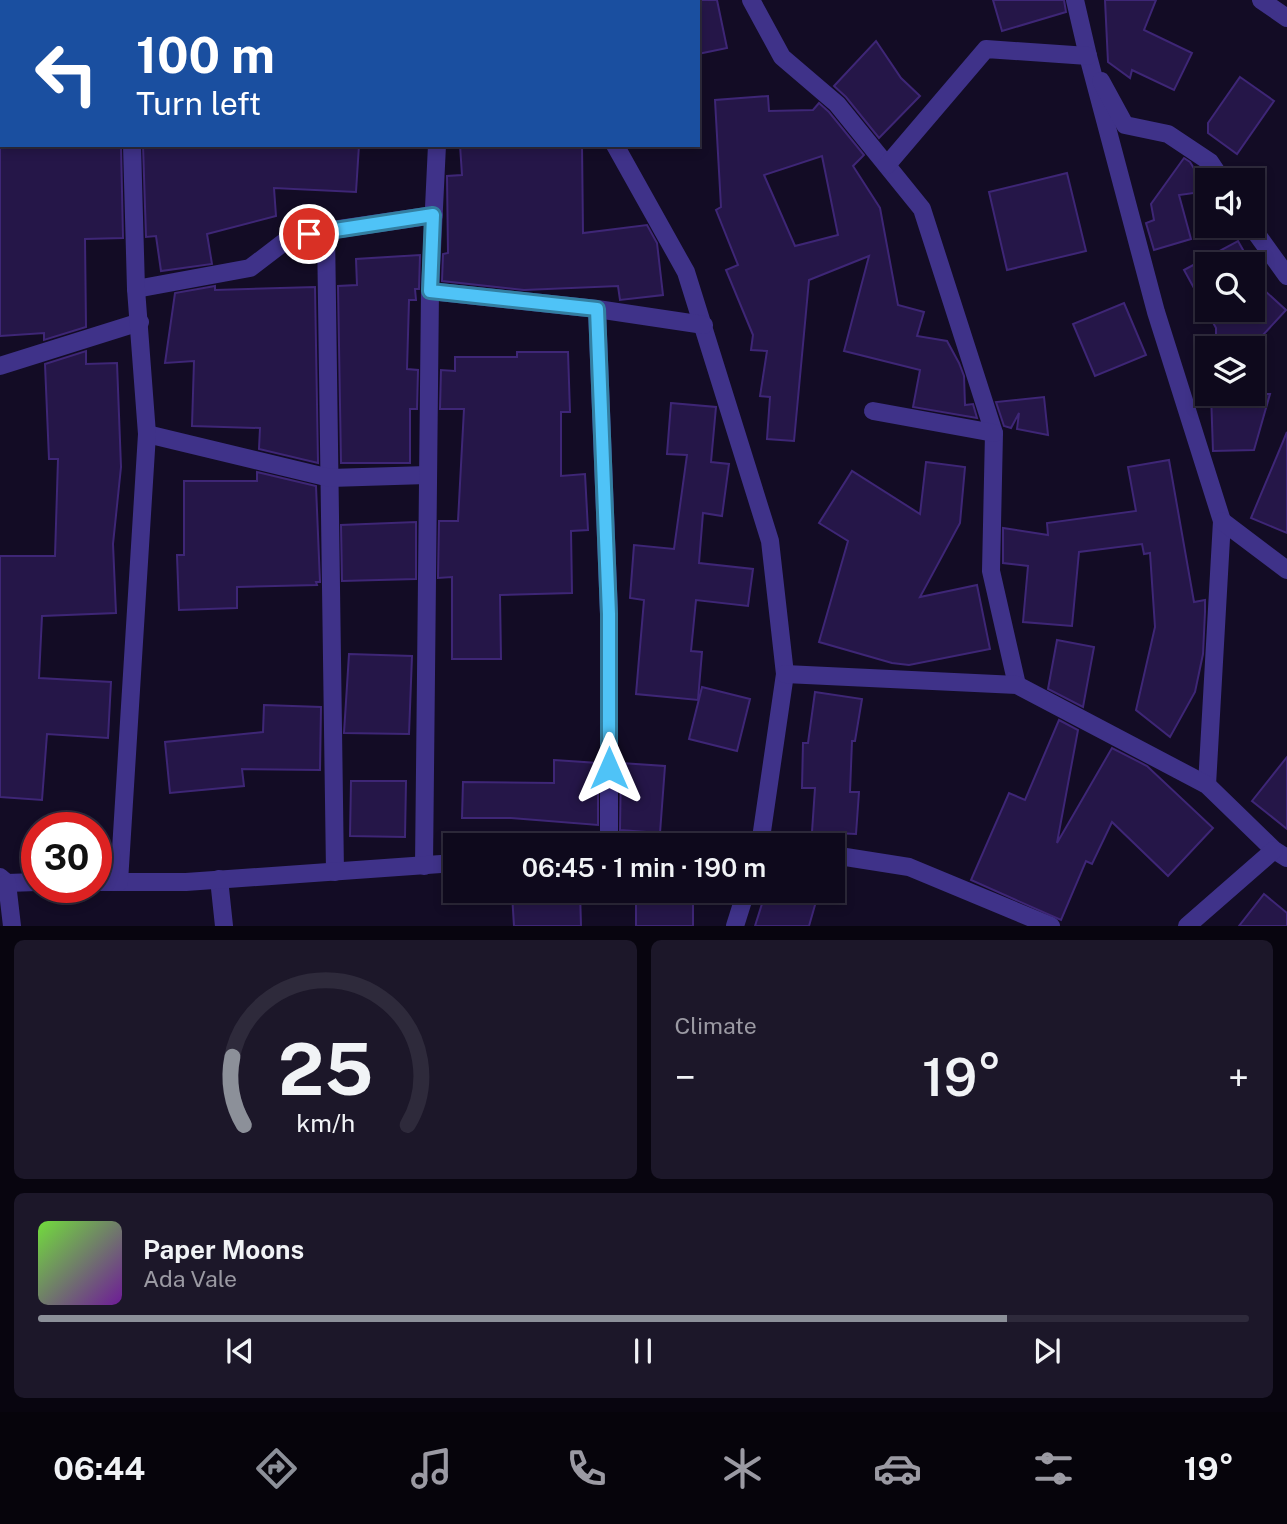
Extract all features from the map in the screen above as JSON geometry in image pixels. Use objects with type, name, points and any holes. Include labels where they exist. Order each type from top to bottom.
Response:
[{"type":"street","points":[[751,0],[782,57],[837,104],[922,209],[994,433],[991,571],[1017,685]]},
{"type":"street","points":[[1075,0],[1156,312],[1222,521],[1207,785]]},
{"type":"street","points":[[1261,0],[1287,18]]},
{"type":"street","points":[[887,165],[986,49],[1088,57]]},
{"type":"street","points":[[1088,57],[1125,125],[1168,134],[1210,162],[1214,168]]},
{"type":"street","points":[[119,882],[147,434],[136,289],[132,147]]},
{"type":"street","points":[[424,866],[430,291],[437,147]]},
{"type":"street","points":[[616,147],[686,272],[770,541],[785,674],[767,833]]},
{"type":"street","points":[[136,289],[250,268],[292,236],[433,215]]},
{"type":"street","points":[[326,231],[335,872]]},
{"type":"street","points":[[1260,238],[1287,276]]},
{"type":"street","points":[[430,291],[597,309],[704,325]]},
{"type":"street","points":[[597,309],[609,614],[610,833]]},
{"type":"street","points":[[0,366],[140,322]]},
{"type":"street","points":[[873,411],[994,433]]},
{"type":"street","points":[[147,434],[330,478],[427,475]]},
{"type":"street","points":[[1222,521],[1287,570]]},
{"type":"street","points":[[785,674],[1017,685],[1207,785],[1280,854],[1187,926]]},
{"type":"street","points":[[845,857],[909,867],[1051,926]]},
{"type":"street","points":[[112,882],[219,879],[443,864]]},
{"type":"street","points":[[219,879],[224,926]]},
{"type":"street","points":[[12,926],[3,880],[21,881]]},
{"type":"street","points":[[735,926],[742,903]]},
{"type":"building","points":[[700,0],[717,0],[727,48],[700,54]]},
{"type":"building","points":[[993,0],[1064,0],[1066,12],[1002,31]]},
{"type":"building","points":[[1105,0],[1156,0],[1144,30],[1192,53],[1174,90],[1132,70],[1130,78],[1108,62]]},
{"type":"building","points":[[876,41],[901,78],[920,96],[879,138],[834,86]]},
{"type":"building","points":[[1240,77],[1274,101],[1237,154],[1208,133],[1208,123]]},
{"type":"building","points":[[768,96],[769,111],[813,110],[819,103],[829,112],[864,155],[853,166],[880,208],[898,305],[924,312],[917,336],[947,341],[964,376],[965,405],[973,404],[977,418],[913,407],[920,370],[844,351],[869,256],[809,280],[794,441],[767,439],[770,397],[760,396],[767,351],[751,350],[753,335],[726,270],[738,265],[716,210],[721,207],[715,100]],"holes":[[[822,156],[838,235],[795,246],[764,175]]]},
{"type":"building","points":[[0,147],[121,147],[123,238],[85,239],[86,327],[44,340],[44,333],[0,336]]},
{"type":"building","points":[[143,147],[359,147],[356,192],[274,188],[276,216],[207,234],[212,264],[161,271],[156,236],[146,237]]},
{"type":"building","points":[[460,147],[582,147],[583,233],[647,225],[657,243],[663,295],[620,300],[618,286],[524,290],[442,281],[443,254],[448,253],[447,176],[462,175]]},
{"type":"building","points":[[1184,158],[1190,162],[1195,170],[1195,193],[1179,195],[1191,239],[1154,250],[1146,223],[1154,220],[1151,204]]},
{"type":"building","points":[[1067,173],[1086,251],[1007,270],[989,192]]},
{"type":"building","points":[[1238,241],[1244,252],[1218,252]]},
{"type":"building","points":[[420,255],[419,289],[415,289],[416,300],[409,300],[407,369],[418,370],[417,409],[410,409],[410,463],[341,463],[338,286],[357,285],[356,259]]},
{"type":"building","points":[[1195,264],[1195,290],[1184,270]]},
{"type":"building","points":[[215,286],[215,290],[315,287],[318,463],[259,449],[260,428],[192,426],[194,361],[165,363],[175,293]]},
{"type":"building","points":[[1265,291],[1286,310],[1262,336],[1216,336],[1213,322],[1265,322]]},
{"type":"building","points":[[1124,303],[1146,355],[1095,376],[1073,324]]},
{"type":"building","points":[[86,351],[86,364],[117,363],[121,467],[113,544],[116,613],[42,616],[39,678],[111,682],[108,738],[47,734],[42,800],[0,797],[0,556],[55,556],[58,459],[49,459],[45,364]]},
{"type":"building","points":[[517,352],[568,352],[570,412],[561,412],[561,476],[585,474],[588,530],[571,531],[572,593],[500,595],[501,659],[452,659],[452,577],[438,578],[439,521],[458,521],[464,409],[440,409],[441,370],[455,371],[455,357],[517,357]]},
{"type":"building","points":[[1265,394],[1270,394],[1254,450],[1213,451],[1211,406],[1265,406]]},
{"type":"building","points":[[1044,397],[1048,435],[1017,429],[1019,413],[1011,428],[1004,426],[996,402]]},
{"type":"building","points":[[671,403],[716,407],[711,462],[729,464],[722,516],[703,513],[699,563],[753,569],[748,606],[696,600],[691,651],[702,652],[698,700],[636,694],[644,600],[630,598],[634,545],[674,549],[687,455],[667,454]]},
{"type":"building","points":[[1287,432],[1287,533],[1251,518]]},
{"type":"building","points":[[1169,460],[1194,602],[1205,600],[1203,654],[1195,692],[1170,737],[1136,710],[1155,627],[1150,553],[1144,554],[1142,544],[1079,552],[1072,626],[1023,622],[1028,566],[1003,563],[1003,528],[1048,535],[1047,523],[1136,511],[1128,467]]},
{"type":"building","points":[[926,462],[965,467],[960,523],[920,597],[977,585],[990,649],[909,665],[892,663],[819,642],[848,541],[819,523],[852,471],[920,514]]},
{"type":"building","points":[[257,472],[316,486],[320,582],[316,582],[317,585],[237,587],[237,608],[179,610],[177,555],[184,555],[184,481],[257,481]]},
{"type":"building","points":[[416,522],[416,579],[342,581],[341,525]]},
{"type":"building","points":[[1057,640],[1094,647],[1083,707],[1048,689]]},
{"type":"building","points":[[349,654],[412,656],[409,734],[344,733]]},
{"type":"building","points":[[702,687],[750,699],[737,751],[689,739]]},
{"type":"building","points":[[815,692],[862,699],[855,741],[852,741],[850,792],[859,792],[856,834],[812,832],[815,788],[802,788],[803,743],[808,743]]},
{"type":"building","points":[[264,705],[321,707],[320,770],[242,769],[244,786],[170,793],[165,742],[263,732]]},
{"type":"building","points":[[1059,720],[1078,730],[1057,843],[1112,748],[1147,766],[1213,828],[1168,876],[1112,822],[1092,864],[1086,861],[1061,920],[971,880],[1009,793],[1025,800]]},
{"type":"building","points":[[1287,757],[1287,829],[1252,801]]},
{"type":"building","points":[[554,760],[598,763],[598,825],[511,818],[462,818],[463,782],[554,783]]},
{"type":"building","points":[[621,763],[665,766],[660,833],[620,830]]},
{"type":"building","points":[[351,781],[406,781],[405,837],[350,836]]},
{"type":"building","points":[[1264,894],[1287,913],[1287,926],[1239,926]]},
{"type":"building","points":[[513,903],[580,903],[581,926],[514,926]]},
{"type":"building","points":[[636,903],[693,903],[693,926],[636,926]]},
{"type":"building","points":[[762,903],[816,903],[809,926],[755,926]]},
{"type":"route","points":[[309,234],[433,215],[430,291],[597,309],[609,614],[609,768]]}]
